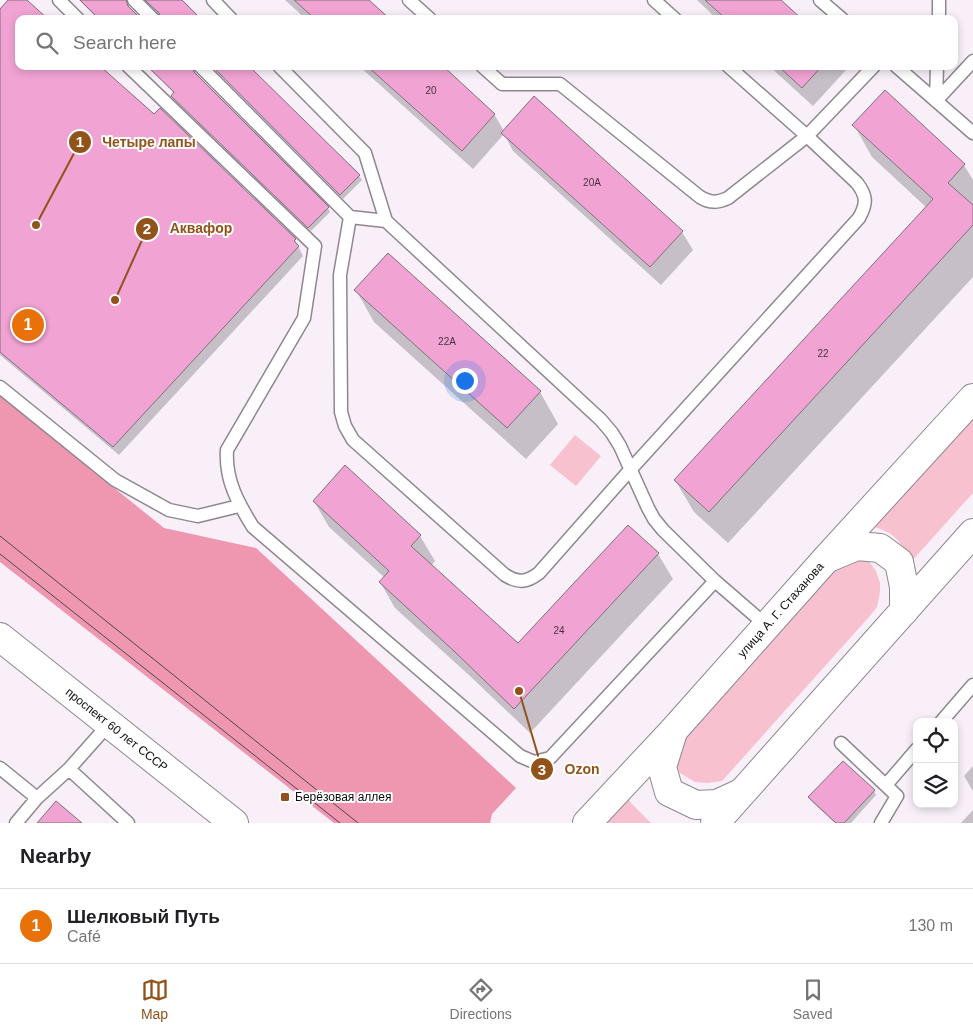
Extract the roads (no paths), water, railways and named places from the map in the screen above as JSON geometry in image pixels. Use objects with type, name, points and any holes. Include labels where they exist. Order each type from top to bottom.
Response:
[{"type":"main road","name":"улица А. Г. Стаханова","points":[[588,823],[973,398]]},
{"type":"main road","points":[[714,823],[973,533]]},
{"type":"main road","points":[[826,559],[857,546],[880,548],[899,562],[904,587],[904,611]]},
{"type":"main road","name":"проспект 60 лет СССР","points":[[0,637],[234,823]]},
{"type":"main road","points":[[673,731],[662,767],[669,792],[696,805],[717,804],[742,793]]},
{"type":"lane","points":[[59,0],[74,15]]},
{"type":"lane","points":[[134,0],[149,15]]},
{"type":"lane","points":[[213,0],[227,15]]},
{"type":"lane","points":[[409,0],[426,15]]},
{"type":"lane","points":[[654,0],[671,15]]},
{"type":"lane","points":[[820,0],[837,15]]},
{"type":"lane","points":[[939,0],[939,15]]},
{"type":"lane","points":[[936,101],[973,61]]},
{"type":"lane","points":[[132,70],[315,246],[304,318],[227,450],[226,464],[231,484],[240,506],[254,527],[520,756],[534,762],[550,758],[715,581]]},
{"type":"lane","points":[[204,70],[350,217],[386,221]]},
{"type":"lane","points":[[283,70],[365,153],[386,221],[601,420],[612,433],[654,519],[715,581],[767,626]]},
{"type":"lane","points":[[486,70],[502,84],[560,84],[700,197],[714,202],[728,198],[807,136],[870,70]]},
{"type":"lane","points":[[350,217],[340,275],[342,412],[344,426],[353,440],[505,575],[513,580],[531,579],[539,573],[859,218],[864,210],[865,200],[863,191],[857,183],[733,70]]},
{"type":"lane","points":[[901,70],[973,133]]},
{"type":"lane","points":[[936,101],[937,70]]},
{"type":"lane","points":[[0,387],[115,480],[170,510],[198,516],[240,506]]},
{"type":"lane","points":[[944,718],[973,685]]},
{"type":"lane","points":[[16,823],[37,798],[69,768],[109,724]]},
{"type":"lane","points":[[841,743],[897,796],[881,823]]},
{"type":"lane","points":[[886,785],[913,754]]},
{"type":"lane","points":[[0,768],[37,798]]},
{"type":"lane","points":[[69,768],[128,823]]},
{"type":"tram line","points":[[0,536],[358,823]]},
{"type":"tram line","points":[[0,554],[340,823]]},
{"type":"place","name":"Четыре лапы","points":[[36,225]]},
{"type":"place","name":"Аквафор","points":[[115,300]]},
{"type":"place","name":"Шелковый Путь","points":[[28,325]]},
{"type":"place","name":"Ozon","points":[[519,691]]},
{"type":"place","name":"Берёзовая аллея","points":[[285,797]]}]
